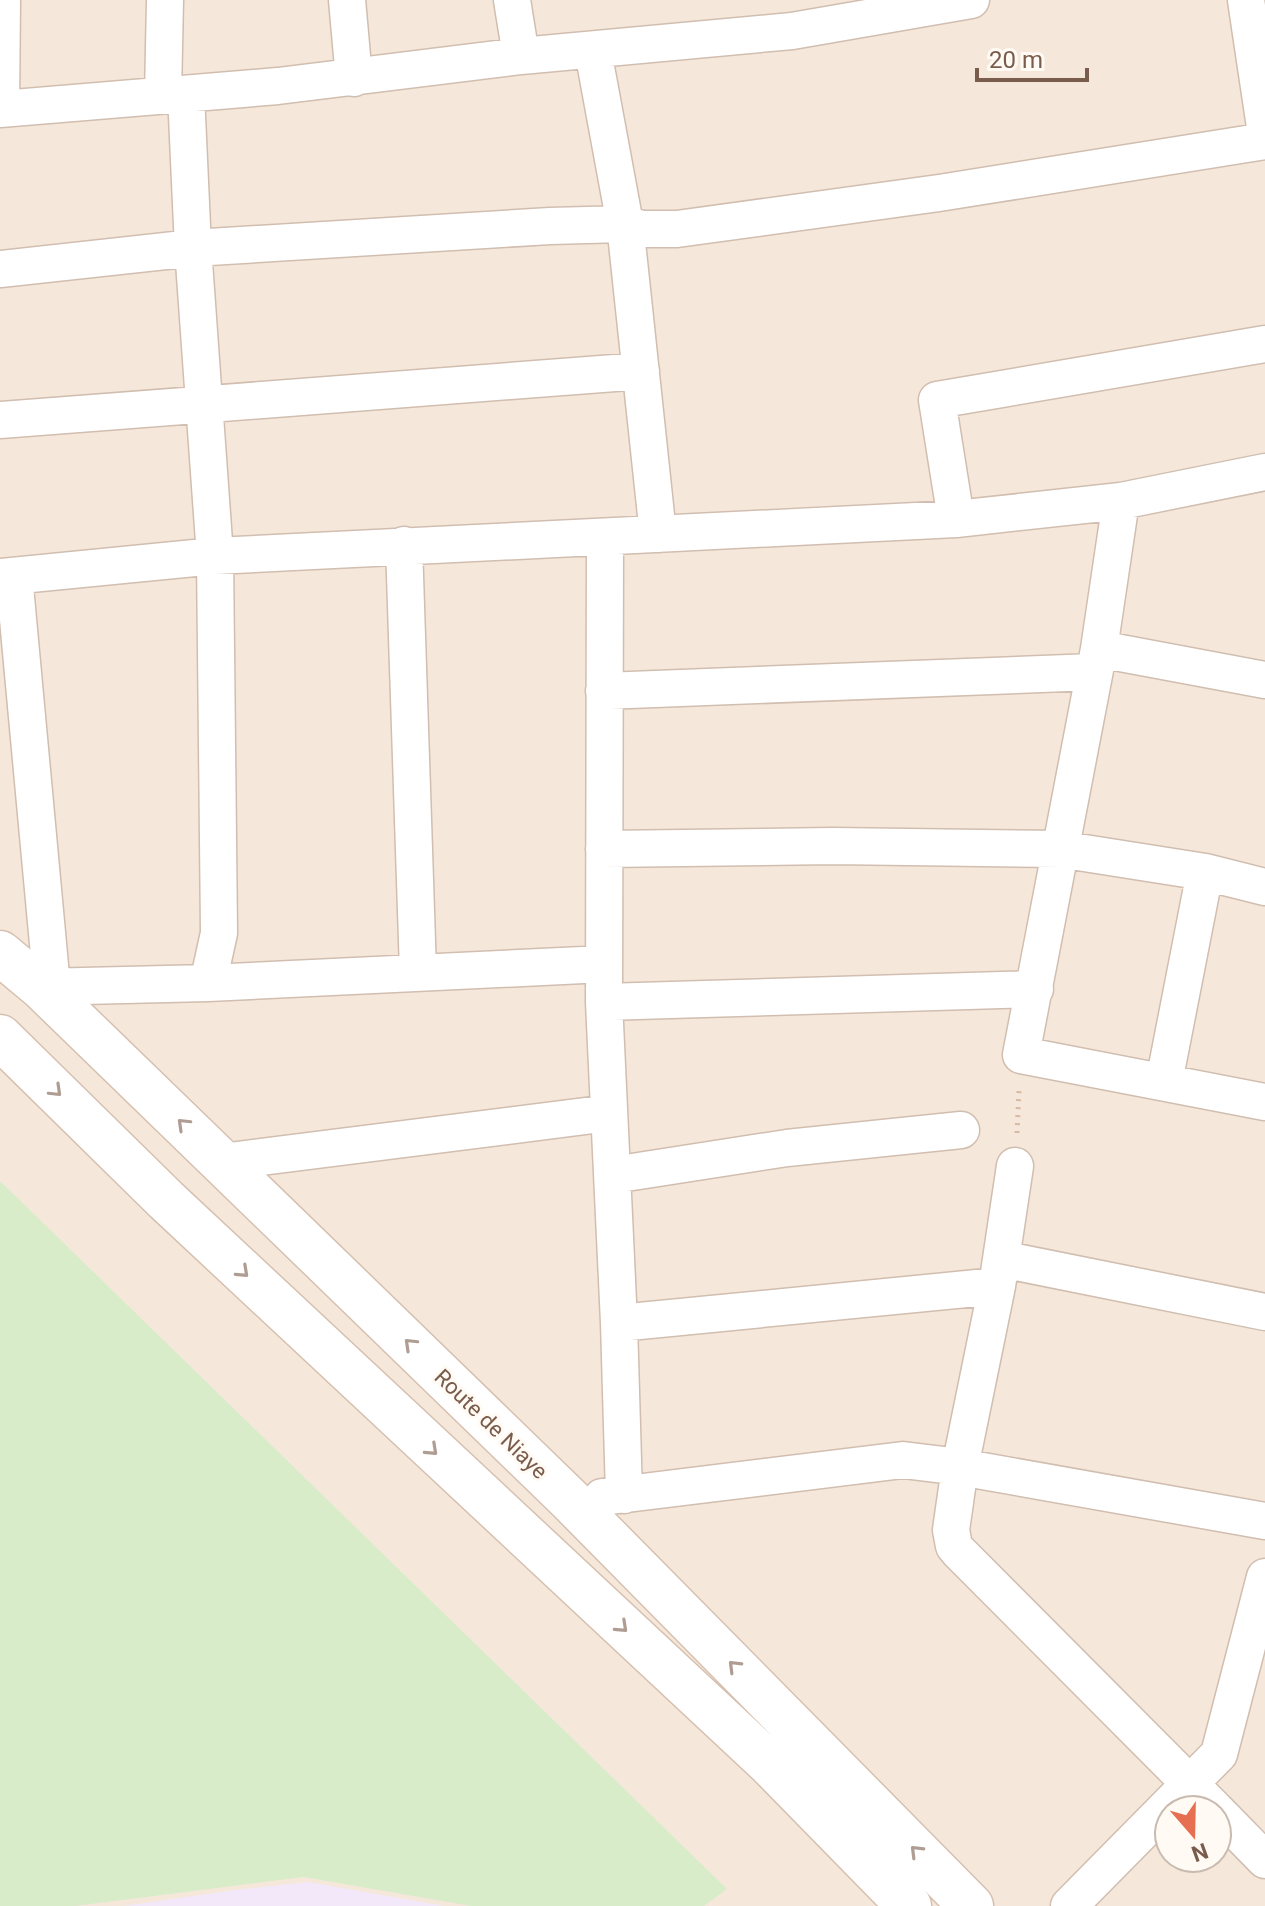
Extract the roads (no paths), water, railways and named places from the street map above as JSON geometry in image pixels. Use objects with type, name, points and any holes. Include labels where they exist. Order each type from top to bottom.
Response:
[{"type":"main road","name":"Route de Niaye","points":[[0,953],[46,987],[570,1500],[971,1906]]},
{"type":"main road","points":[[0,1037],[166,1200],[770,1764],[909,1906]]},
{"type":"street","points":[[2,0],[0,108],[354,78],[521,56],[792,31],[971,0]]},
{"type":"street","points":[[165,0],[193,248],[215,556],[219,933],[208,983]]},
{"type":"street","points":[[347,0],[354,78]]},
{"type":"street","points":[[512,0],[521,56]]},
{"type":"street","points":[[1246,0],[1265,127]]},
{"type":"street","points":[[593,51],[625,224],[658,534]]},
{"type":"street","points":[[0,269],[193,248],[550,226],[625,224],[642,229],[677,229],[939,193],[1265,141]]},
{"type":"street","points":[[956,519],[937,400],[1265,344]]},
{"type":"street","points":[[0,420],[641,371]]},
{"type":"street","points":[[604,964],[208,983],[46,987],[7,577],[215,556],[956,519],[1121,501],[1265,472]]},
{"type":"street","points":[[1121,501],[1096,661],[1021,1055],[1265,1102]]},
{"type":"street","points":[[605,537],[604,1002],[624,1495]]},
{"type":"street","points":[[404,545],[418,972]]},
{"type":"street","points":[[604,691],[1096,661],[1265,680]]},
{"type":"street","points":[[604,849],[833,846],[1059,849],[1205,872],[1265,887]]},
{"type":"street","points":[[1164,1082],[1205,872]]},
{"type":"street","points":[[604,1002],[1035,989]]},
{"type":"street","points":[[222,1162],[609,1113]]},
{"type":"street","points":[[613,1175],[802,1146],[961,1130]]},
{"type":"street","points":[[1015,1166],[999,1272],[960,1467],[951,1530],[954,1546],[1200,1794]]},
{"type":"street","points":[[619,1323],[999,1272],[1265,1312]]},
{"type":"street","points":[[570,1500],[881,1462],[924,1461],[1265,1521]]},
{"type":"street","points":[[1210,1794],[1265,1577]]},
{"type":"street","points":[[1233,1827],[1265,1860]]},
{"type":"street","points":[[1069,1906],[1153,1843]]}]
